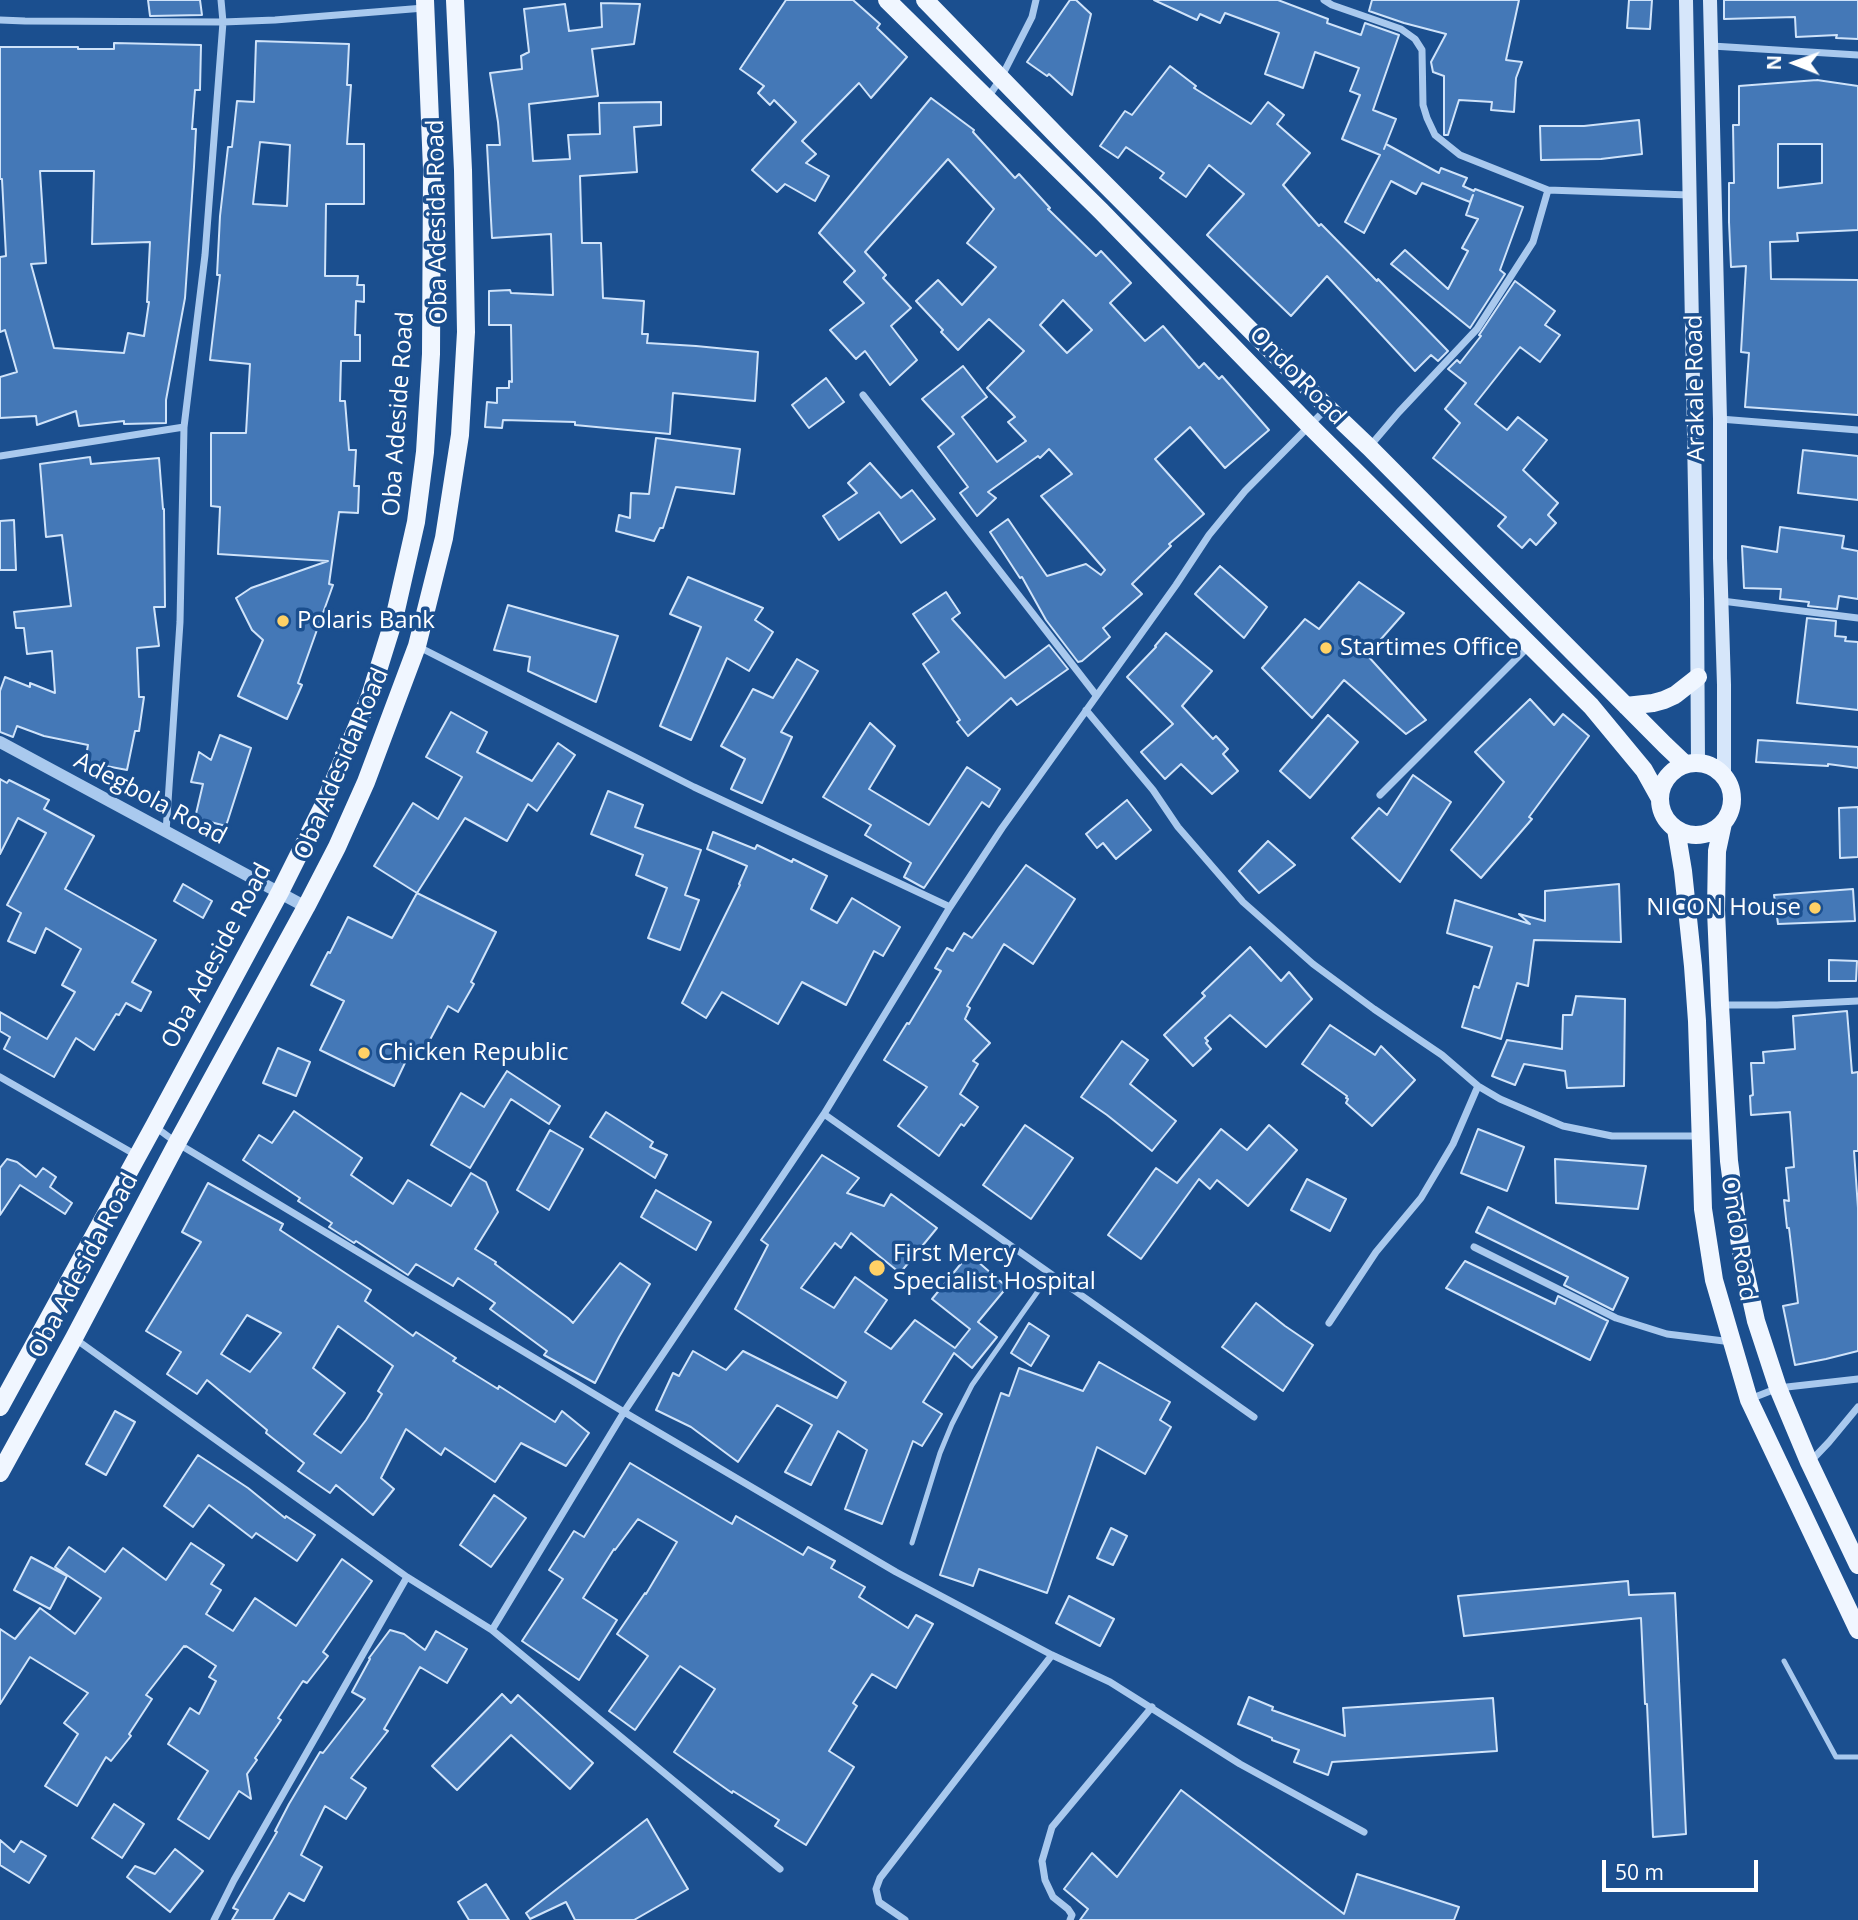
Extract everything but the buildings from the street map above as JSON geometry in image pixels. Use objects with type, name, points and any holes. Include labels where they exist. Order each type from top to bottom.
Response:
[{"type":"main road","name":"Oba Adesida Road","points":[[0,1473],[337,846],[366,782],[417,646],[444,538],[460,435],[466,332],[463,170],[455,0]]},
{"type":"main road","name":"Ondo Road","points":[[887,0],[1101,211],[1309,425],[1591,706],[1644,770],[1659,797]]},
{"type":"main road","name":"Ondo Road","points":[[925,0],[1062,141],[1626,706],[1692,763]]},
{"type":"main road","name":"Arakale Road","points":[[1686,0],[1698,677],[1692,763]]},
{"type":"main road","name":"Arakale Road","points":[[1710,0],[1720,419],[1724,775]]},
{"type":"main road","name":"Oba Adeside Road","points":[[0,1407],[280,892],[323,806],[370,696],[394,619],[416,522],[425,452],[431,354],[432,169],[425,4]]},
{"type":"main road","points":[[1626,706],[1664,700],[1698,677]]},
{"type":"main road","points":[[1692,763],[1708,764],[1724,775],[1731,787],[1732,800],[1730,813],[1723,823],[1713,831],[1700,835],[1676,830],[1661,809],[1659,797],[1667,776],[1675,768],[1692,763]]},
{"type":"main road","name":"Ondo Road","points":[[1723,823],[1717,851],[1716,910],[1730,1161],[1741,1253],[1756,1321],[1778,1388],[1809,1462],[1858,1565]]},
{"type":"main road","name":"Ondo Road","points":[[1676,830],[1693,967],[1703,1209],[1714,1280],[1749,1399],[1858,1630]]},
{"type":"street","points":[[166,832],[180,622],[184,426],[205,255],[223,22],[220,0]]},
{"type":"street","points":[[987,100],[1032,18],[1036,0]]},
{"type":"street","points":[[1324,0],[1401,29],[1415,39],[1422,50],[1423,105],[1426,118],[1435,135],[1460,155],[1548,190],[1690,195]]},
{"type":"street","points":[[0,20],[223,22],[425,4]]},
{"type":"street","points":[[1711,46],[1858,55]]},
{"type":"street","points":[[1369,447],[1477,329],[1533,242],[1548,190]]},
{"type":"street","points":[[863,395],[1096,695]]},
{"type":"street","points":[[492,1630],[624,1412],[824,1114],[950,907],[1002,828],[1209,535],[1245,491],[1327,407]]},
{"type":"street","points":[[1720,419],[1858,430]]},
{"type":"street","points":[[0,456],[184,426]]},
{"type":"street","points":[[1722,601],[1858,618]]},
{"type":"street","points":[[417,646],[694,787],[950,907]]},
{"type":"street","points":[[1380,795],[1529,646]]},
{"type":"street","points":[[1086,710],[1153,790],[1178,827],[1243,902],[1313,964],[1442,1055],[1478,1086],[1500,1100],[1563,1126],[1612,1136],[1700,1136]]},
{"type":"street","name":"Adegbola Road","points":[[0,742],[306,907]]},
{"type":"street","points":[[1720,1005],[1858,1001]]},
{"type":"street","points":[[0,1077],[137,1155]]},
{"type":"street","points":[[1329,1323],[1376,1252],[1421,1199],[1452,1144],[1478,1086]]},
{"type":"street","points":[[824,1114],[1254,1417]]},
{"type":"street","points":[[154,1126],[177,1143],[624,1412],[896,1572],[1052,1655],[1110,1682],[1240,1764],[1364,1832]]},
{"type":"street","points":[[1474,1247],[1616,1318],[1667,1334],[1733,1342]]},
{"type":"street","points":[[74,1338],[407,1577],[492,1630],[780,1869]]},
{"type":"street","points":[[1749,1399],[1778,1388],[1858,1379]]},
{"type":"street","points":[[1809,1462],[1858,1407]]},
{"type":"street","points":[[214,1920],[234,1880],[407,1577]]},
{"type":"street","points":[[905,1920],[879,1902],[876,1889],[880,1878],[1052,1655]]},
{"type":"street","points":[[1070,1920],[1072,1915],[1053,1897],[1045,1880],[1042,1861],[1052,1827],[1152,1707]]},
{"type":"lane","points":[[912,1542],[940,1453],[972,1385],[1050,1274]]},
{"type":"lane","points":[[1784,1661],[1836,1757],[1858,1757]]},
{"type":"place","name":"Polaris Bank","points":[[283,621]]},
{"type":"place","name":"Startimes Office","points":[[1326,648]]},
{"type":"place","name":"NICON House","points":[[1815,908]]},
{"type":"place","name":"Chicken Republic","points":[[364,1053]]},
{"type":"place","name":"First Mercy Specialist Hospital","points":[[877,1268]]}]
